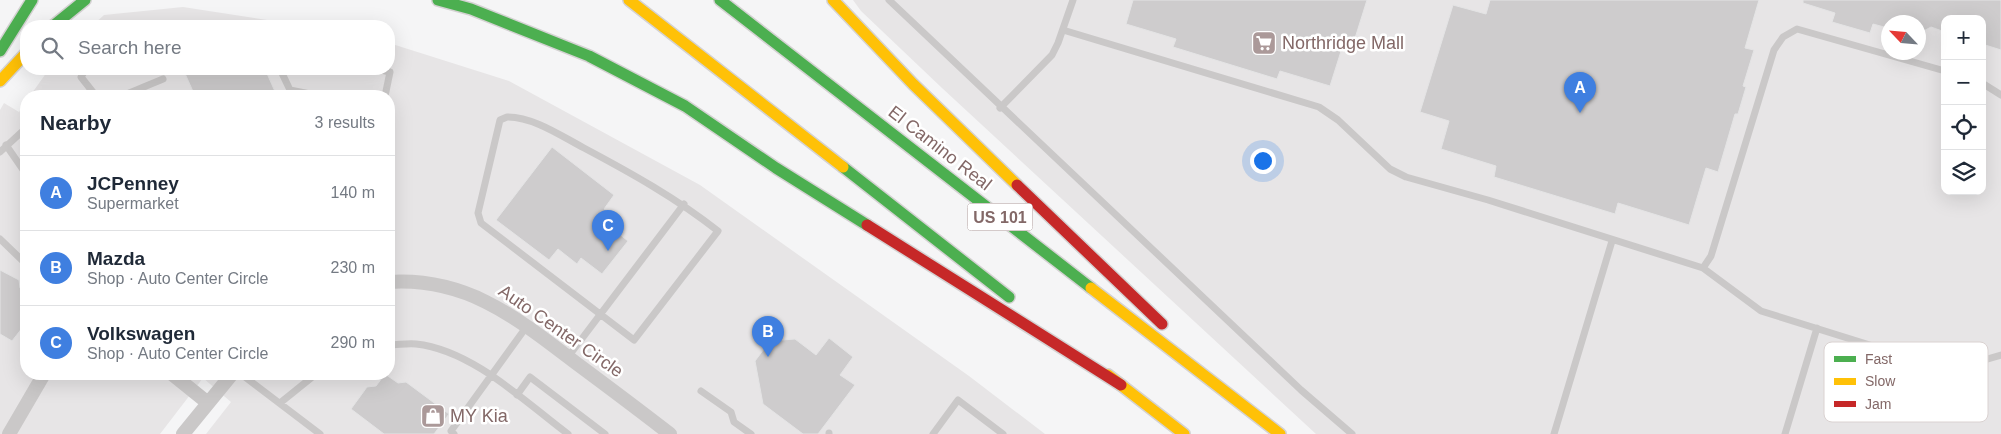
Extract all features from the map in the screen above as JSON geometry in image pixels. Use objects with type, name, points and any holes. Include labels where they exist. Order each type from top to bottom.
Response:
[{"type":"main road","points":[[0,51],[32,0]]},
{"type":"main road","points":[[61,20],[85,0]]},
{"type":"main road","points":[[438,0],[471,10],[589,56],[685,106],[776,168],[1121,385]]},
{"type":"main road","points":[[629,0],[1184,434]]},
{"type":"main road","name":"El Camino Real","points":[[720,0],[1280,434]]},
{"type":"main road","points":[[833,0],[913,84],[1168,329]]},
{"type":"main road","points":[[0,81],[20,59]]},
{"type":"main road","points":[[1182,343],[1260,418]]},
{"type":"street","name":"Auto Center Circle","points":[[395,282],[433,284],[464,292],[493,304],[527,326],[666,433]]},
{"type":"street","points":[[10,434],[41,380]]},
{"type":"street","points":[[179,380],[208,404]]},
{"type":"street","points":[[183,434],[227,380]]},
{"type":"lane","points":[[889,0],[1000,108],[1088,187],[1301,390],[1352,434]]},
{"type":"lane","points":[[1000,108],[1052,55],[1073,0]]},
{"type":"lane","points":[[1703,268],[1710,256],[1774,50],[1784,37],[1797,29],[1941,70]]},
{"type":"lane","points":[[1063,30],[1318,107],[1338,120],[1390,168],[1406,177],[1703,268],[1713,273],[1740,297],[1761,310],[1861,342]]},
{"type":"lane","points":[[82,75],[81,77],[91,90]]},
{"type":"lane","points":[[283,75],[290,90]]},
{"type":"lane","points":[[386,90],[389,75]]},
{"type":"lane","points":[[136,90],[163,79]]},
{"type":"lane","points":[[1986,86],[2001,95]]},
{"type":"lane","points":[[507,117],[516,117],[530,121],[596,154],[684,204],[718,230],[634,340],[600,314],[482,223],[478,214],[500,120],[507,117]]},
{"type":"lane","points":[[0,152],[20,133]]},
{"type":"lane","points":[[6,145],[20,165]]},
{"type":"lane","points":[[568,357],[684,204]]},
{"type":"lane","points":[[0,239],[20,258]]},
{"type":"lane","points":[[1554,434],[1612,241]]},
{"type":"lane","points":[[454,434],[451,431],[527,326]]},
{"type":"lane","points":[[1785,434],[1817,328]]},
{"type":"lane","points":[[395,345],[416,344],[448,353],[491,376],[568,434]]},
{"type":"lane","points":[[1988,358],[2001,354]]},
{"type":"lane","points":[[516,395],[530,377],[605,434]]},
{"type":"lane","points":[[249,380],[320,434]]},
{"type":"lane","points":[[280,403],[309,380]]},
{"type":"lane","points":[[701,391],[731,412],[734,422],[751,434]]},
{"type":"lane","points":[[933,434],[958,400],[1003,434]]},
{"type":"shaded area","name":"Northridge Mall","points":[[853,0],[2001,0],[2001,434],[1316,434],[942,88],[861,11]]},
{"type":"shaded area","points":[[183,7],[268,20],[99,20],[104,15]]},
{"type":"shaded area","points":[[395,45],[509,81],[700,185],[969,376],[1045,434],[206,434],[231,402],[205,380],[395,380],[395,90],[34,90],[45,75],[395,75]]},
{"type":"shaded area","points":[[4,103],[19,112],[20,111],[20,380],[201,380],[160,434],[0,434],[0,110]]},
{"type":"building","name":"Northridge Mall","points":[[1133,0],[1367,0],[1351,51],[1342,48],[1330,86],[1280,71],[1277,79],[1173,47],[1176,39],[1126,24]]},
{"type":"building","points":[[1490,0],[1759,0],[1745,48],[1754,50],[1743,86],[1746,87],[1738,114],[1735,114],[1718,172],[1706,168],[1689,225],[1618,203],[1615,214],[1494,177],[1496,166],[1441,149],[1449,121],[1420,112],[1453,5],[1486,14]]},
{"type":"building","points":[[1803,0],[2001,0],[2001,50],[1986,45],[1986,15],[1941,15],[1941,31],[1931,27],[1926,30],[1926,15],[1881,15],[1881,26],[1873,24],[1870,33],[1832,22],[1835,13],[1803,3]]},
{"type":"building","points":[[186,75],[268,75],[274,90],[192,90]]},
{"type":"building","points":[[552,147],[614,195],[604,209],[624,225],[618,233],[628,241],[602,274],[581,258],[577,264],[558,249],[549,260],[496,220]]},
{"type":"building","points":[[0,270],[19,280],[20,331],[12,341],[0,334]]},
{"type":"building","points":[[829,338],[853,357],[840,375],[855,385],[818,434],[803,434],[763,404],[755,361],[770,341],[795,339],[816,355]]},
{"type":"building","points":[[380,380],[394,380],[398,383],[406,382],[449,414],[434,434],[384,434],[351,409],[367,387],[376,386]]},
{"type":"traffic: fast","points":[[0,51],[32,0]]},
{"type":"traffic: fast","points":[[60,20],[85,0]]},
{"type":"traffic: fast","points":[[438,0],[471,9],[589,56],[685,106],[776,168],[867,225]]},
{"type":"traffic: fast","points":[[720,0],[1091,288]]},
{"type":"traffic: fast","points":[[843,167],[1009,297]]},
{"type":"traffic: slow","points":[[629,0],[843,167]]},
{"type":"traffic: slow","points":[[833,0],[913,84],[1017,185]]},
{"type":"traffic: slow","points":[[0,81],[20,59]]},
{"type":"traffic: slow","points":[[1091,288],[1280,434]]},
{"type":"traffic: slow","points":[[1108,375],[1184,434]]},
{"type":"traffic: jam","points":[[1017,185],[1162,324]]},
{"type":"traffic: jam","points":[[867,225],[1121,385]]},
{"type":"place","name":"Northridge Mall","points":[[1264,43]]},
{"type":"place","name":"JCPenney","points":[[1580,113]]},
{"type":"place","name":"Volkswagen","points":[[608,251]]},
{"type":"place","name":"Mazda","points":[[768,357]]},
{"type":"place","name":"MY Kia","points":[[433,416]]}]
